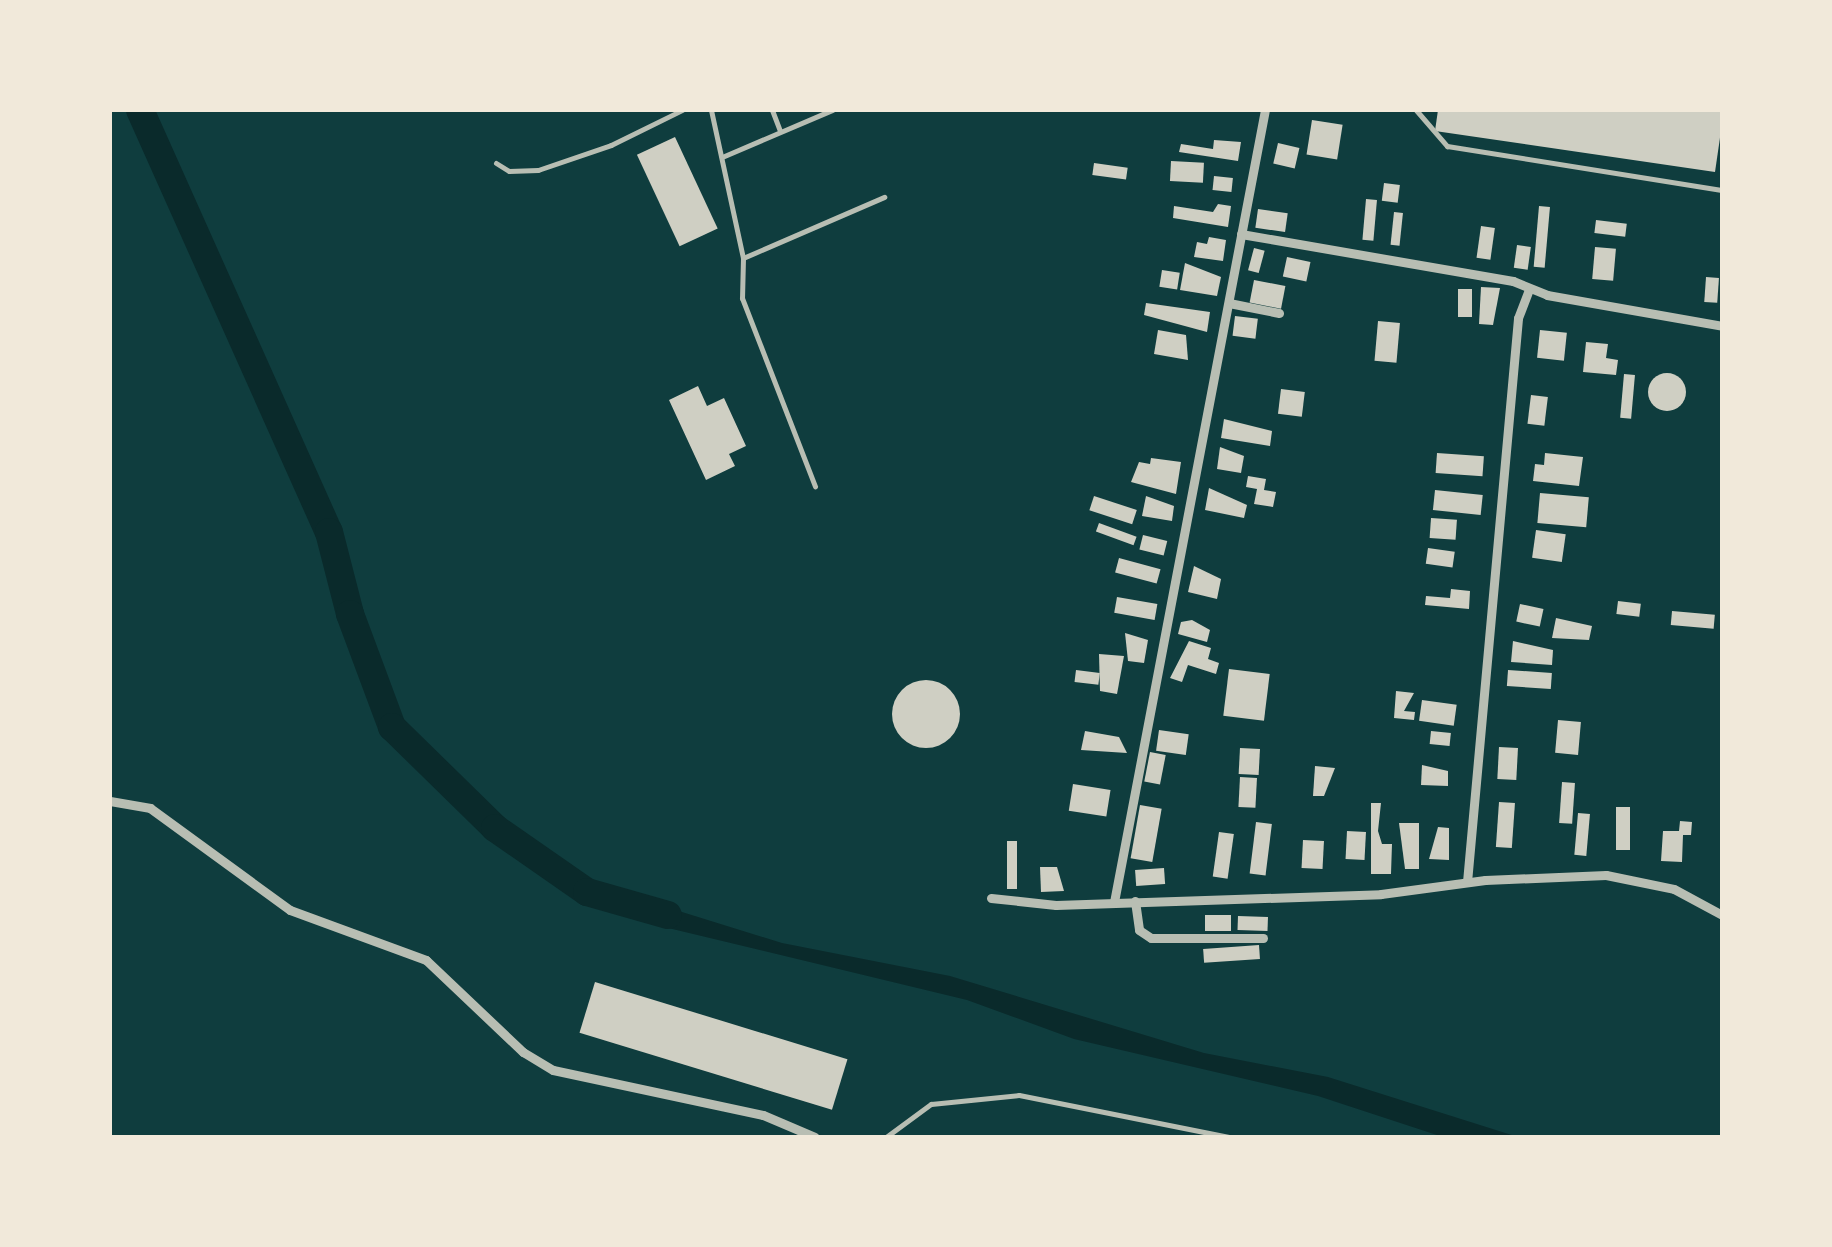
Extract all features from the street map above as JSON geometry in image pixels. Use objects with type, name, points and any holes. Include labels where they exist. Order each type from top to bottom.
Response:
[{"type":"street","points":[[1114,902],[1265,110]]},
{"type":"street","points":[[1241,234],[1513,281],[1528,290],[1722,326]]},
{"type":"street","points":[[1467,882],[1518,318],[1528,290]]},
{"type":"street","points":[[1229,303],[1279,313]]},
{"type":"street","points":[[110,801],[150,808],[290,910],[426,960],[522,1052],[554,1070],[763,1115],[815,1137]]},
{"type":"street","points":[[991,898],[1027,905],[1391,893],[1467,882],[1625,877],[1674,889],[1722,915]]},
{"type":"street","points":[[1135,901],[1139,930],[1152,938],[1263,938]]},
{"type":"lane","points":[[496,163],[509,171],[538,170],[611,145],[682,110]]},
{"type":"lane","points":[[710,110],[743,258],[742,298],[815,486]]},
{"type":"lane","points":[[772,110],[780,131]]},
{"type":"lane","points":[[722,157],[832,110]]},
{"type":"lane","points":[[1416,110],[1447,146],[1722,190]]},
{"type":"lane","points":[[743,258],[884,196]]},
{"type":"lane","points":[[886,1137],[931,1104],[1019,1095],[1228,1137]]},
{"type":"water","points":[[637,898],[782,943],[950,976],[1204,1053],[1328,1077],[1518,1137],[1443,1137],[1318,1096],[1074,1039],[967,1000],[629,916]]},
{"type":"building","points":[[1438,110],[1722,110],[1722,124],[1715,172],[1435,131]]},
{"type":"building","points":[[1312,120],[1343,125],[1337,159],[1307,155]]},
{"type":"building","points":[[675,137],[718,229],[680,246],[637,155]]},
{"type":"building","points":[[1214,140],[1241,142],[1238,161],[1179,152],[1181,144],[1213,149]]},
{"type":"building","points":[[1278,143],[1299,148],[1295,168],[1273,163]]},
{"type":"building","points":[[1171,161],[1204,163],[1203,183],[1170,181]]},
{"type":"building","points":[[1094,163],[1128,168],[1126,180],[1092,175]]},
{"type":"building","points":[[1214,176],[1233,178],[1231,192],[1213,190]]},
{"type":"building","points":[[1384,183],[1400,185],[1398,203],[1382,201]]},
{"type":"building","points":[[1366,199],[1377,200],[1373,241],[1362,240]]},
{"type":"building","points":[[1218,204],[1231,206],[1228,227],[1173,218],[1174,206],[1213,212]]},
{"type":"building","points":[[1539,206],[1550,207],[1545,268],[1534,267]]},
{"type":"building","points":[[1258,209],[1288,213],[1285,232],[1255,228]]},
{"type":"building","points":[[1394,212],[1403,213],[1400,246],[1391,245]]},
{"type":"building","points":[[1596,220],[1627,224],[1625,237],[1594,233]]},
{"type":"building","points":[[1481,226],[1495,228],[1490,260],[1477,258]]},
{"type":"building","points":[[1209,237],[1226,240],[1223,261],[1194,257],[1197,242],[1207,244]]},
{"type":"building","points":[[1517,245],[1531,247],[1528,270],[1514,268]]},
{"type":"building","points":[[1595,247],[1616,249],[1613,281],[1592,279]]},
{"type":"building","points":[[1254,248],[1265,251],[1259,273],[1248,270]]},
{"type":"building","points":[[1287,257],[1310,262],[1306,282],[1283,277]]},
{"type":"building","points":[[1185,263],[1221,277],[1217,296],[1180,290]]},
{"type":"building","points":[[1162,270],[1180,273],[1177,290],[1159,287]]},
{"type":"building","points":[[1706,277],[1719,278],[1717,303],[1704,302]]},
{"type":"building","points":[[1254,280],[1285,286],[1281,309],[1250,303]]},
{"type":"building","points":[[1481,287],[1500,288],[1493,325],[1479,324]]},
{"type":"building","points":[[1458,289],[1472,289],[1472,317],[1458,317]]},
{"type":"building","points":[[1146,303],[1210,312],[1207,332],[1144,315]]},
{"type":"building","points":[[1235,316],[1258,319],[1255,339],[1233,336]]},
{"type":"building","points":[[1378,321],[1400,323],[1396,363],[1375,361]]},
{"type":"building","points":[[1158,330],[1186,335],[1188,360],[1154,354]]},
{"type":"building","points":[[1540,330],[1567,333],[1564,361],[1537,358]]},
{"type":"building","points":[[1586,342],[1608,344],[1606,358],[1618,360],[1616,375],[1583,372]]},
{"type":"building","points":[[1667,373],[1680,379],[1686,392],[1680,405],[1667,411],[1654,405],[1648,392],[1654,379]]},
{"type":"building","points":[[1624,374],[1635,375],[1631,419],[1620,418]]},
{"type":"building","points":[[698,386],[707,406],[724,398],[746,446],[729,454],[735,466],[706,480],[669,400]]},
{"type":"building","points":[[1281,389],[1305,392],[1302,417],[1278,414]]},
{"type":"building","points":[[1531,395],[1548,397],[1544,426],[1527,424]]},
{"type":"building","points":[[1224,419],[1272,431],[1270,446],[1221,438]]},
{"type":"building","points":[[1220,447],[1244,456],[1241,473],[1217,469]]},
{"type":"building","points":[[1437,453],[1484,456],[1482,476],[1436,473]]},
{"type":"building","points":[[1545,453],[1583,457],[1579,486],[1533,481],[1535,464],[1544,465]]},
{"type":"building","points":[[1151,458],[1181,462],[1176,494],[1131,482],[1139,462],[1150,464]]},
{"type":"building","points":[[1248,476],[1266,479],[1264,490],[1276,492],[1273,507],[1254,504],[1257,489],[1246,487]]},
{"type":"building","points":[[1209,488],[1247,505],[1244,518],[1205,510]]},
{"type":"building","points":[[1435,490],[1483,495],[1481,515],[1433,510]]},
{"type":"building","points":[[1540,493],[1589,497],[1586,527],[1537,523]]},
{"type":"building","points":[[1094,496],[1137,510],[1132,524],[1089,510]]},
{"type":"building","points":[[1146,496],[1174,506],[1172,521],[1142,516]]},
{"type":"building","points":[[1431,518],[1457,520],[1456,540],[1430,538]]},
{"type":"building","points":[[1099,523],[1137,537],[1134,545],[1096,531]]},
{"type":"building","points":[[1536,530],[1566,534],[1562,562],[1532,558]]},
{"type":"building","points":[[1143,535],[1167,541],[1164,556],[1139,550]]},
{"type":"building","points":[[1428,548],[1455,552],[1453,568],[1426,564]]},
{"type":"building","points":[[1119,558],[1161,569],[1157,584],[1115,572]]},
{"type":"building","points":[[1194,566],[1221,579],[1217,599],[1188,592]]},
{"type":"building","points":[[1451,589],[1470,591],[1469,609],[1425,605],[1426,596],[1450,598]]},
{"type":"building","points":[[1117,597],[1157,604],[1155,620],[1114,613]]},
{"type":"building","points":[[1618,601],[1641,604],[1639,617],[1616,614]]},
{"type":"building","points":[[1520,604],[1543,609],[1540,627],[1516,622]]},
{"type":"building","points":[[1672,611],[1715,615],[1714,629],[1671,625]]},
{"type":"building","points":[[1556,618],[1592,626],[1589,640],[1552,638]]},
{"type":"building","points":[[1192,620],[1210,630],[1207,642],[1178,634],[1181,622]]},
{"type":"building","points":[[1125,633],[1148,640],[1144,663],[1128,661]]},
{"type":"building","points":[[1189,641],[1211,648],[1208,659],[1219,663],[1216,674],[1188,665],[1182,682],[1170,678]]},
{"type":"building","points":[[1513,641],[1553,650],[1552,665],[1511,662]]},
{"type":"building","points":[[1099,654],[1124,656],[1117,694],[1100,691]]},
{"type":"building","points":[[1229,669],[1270,674],[1264,721],[1223,716]]},
{"type":"building","points":[[1076,670],[1100,673],[1098,685],[1075,682]]},
{"type":"building","points":[[1508,670],[1552,673],[1551,689],[1507,686]]},
{"type":"building","points":[[926,680],[950,690],[960,714],[950,738],[926,748],[902,738],[892,714],[902,690]]},
{"type":"building","points":[[1396,691],[1414,693],[1404,711],[1415,712],[1414,720],[1394,718]]},
{"type":"building","points":[[1422,700],[1457,705],[1454,726],[1419,721]]},
{"type":"building","points":[[1558,720],[1581,722],[1578,755],[1555,753]]},
{"type":"building","points":[[1159,730],[1189,734],[1186,755],[1156,751]]},
{"type":"building","points":[[1085,731],[1119,737],[1127,753],[1081,750]]},
{"type":"building","points":[[1431,731],[1451,733],[1450,746],[1430,744]]},
{"type":"building","points":[[1499,747],[1518,748],[1516,780],[1497,779]]},
{"type":"building","points":[[1240,748],[1260,749],[1259,775],[1239,774]]},
{"type":"building","points":[[1150,752],[1166,755],[1160,785],[1144,781]]},
{"type":"building","points":[[1422,765],[1448,771],[1448,786],[1421,785]]},
{"type":"building","points":[[1315,766],[1335,768],[1324,796],[1313,796]]},
{"type":"building","points":[[1240,777],[1257,778],[1255,808],[1238,807]]},
{"type":"building","points":[[1562,782],[1575,783],[1572,824],[1559,823]]},
{"type":"building","points":[[1073,784],[1111,790],[1106,817],[1069,811]]},
{"type":"building","points":[[1499,802],[1515,803],[1512,848],[1496,847]]},
{"type":"building","points":[[1371,803],[1381,803],[1378,831],[1382,844],[1392,844],[1391,874],[1371,874]]},
{"type":"building","points":[[1140,805],[1162,809],[1152,862],[1131,858]]},
{"type":"building","points":[[1616,807],[1630,807],[1630,850],[1616,850]]},
{"type":"building","points":[[1578,813],[1590,814],[1586,856],[1574,855]]},
{"type":"building","points":[[1680,821],[1692,822],[1691,835],[1683,835],[1682,862],[1661,861],[1663,831],[1679,831]]},
{"type":"building","points":[[1256,822],[1272,824],[1266,876],[1250,874]]},
{"type":"building","points":[[1399,823],[1419,823],[1419,869],[1405,869]]},
{"type":"building","points":[[1438,827],[1449,828],[1449,860],[1429,859]]},
{"type":"building","points":[[1347,831],[1366,832],[1365,860],[1346,859]]},
{"type":"building","points":[[1219,832],[1234,834],[1228,879],[1213,877]]},
{"type":"building","points":[[1303,840],[1324,841],[1323,869],[1302,868]]},
{"type":"building","points":[[1007,841],[1017,841],[1017,889],[1007,889]]},
{"type":"building","points":[[1040,867],[1057,867],[1064,891],[1041,892]]},
{"type":"building","points":[[1164,868],[1165,884],[1136,886],[1135,870]]},
{"type":"building","points":[[1205,915],[1231,915],[1231,931],[1205,931]]},
{"type":"building","points":[[1238,916],[1268,917],[1267,931],[1238,930]]},
{"type":"building","points":[[1259,945],[1260,959],[1204,963],[1203,949]]},
{"type":"building","points":[[595,982],[847,1059],[832,1110],[580,1033]]},
{"type":"waterway","points":[[140,110],[329,532],[350,614],[392,727],[495,828],[587,892],[668,915]]}]
